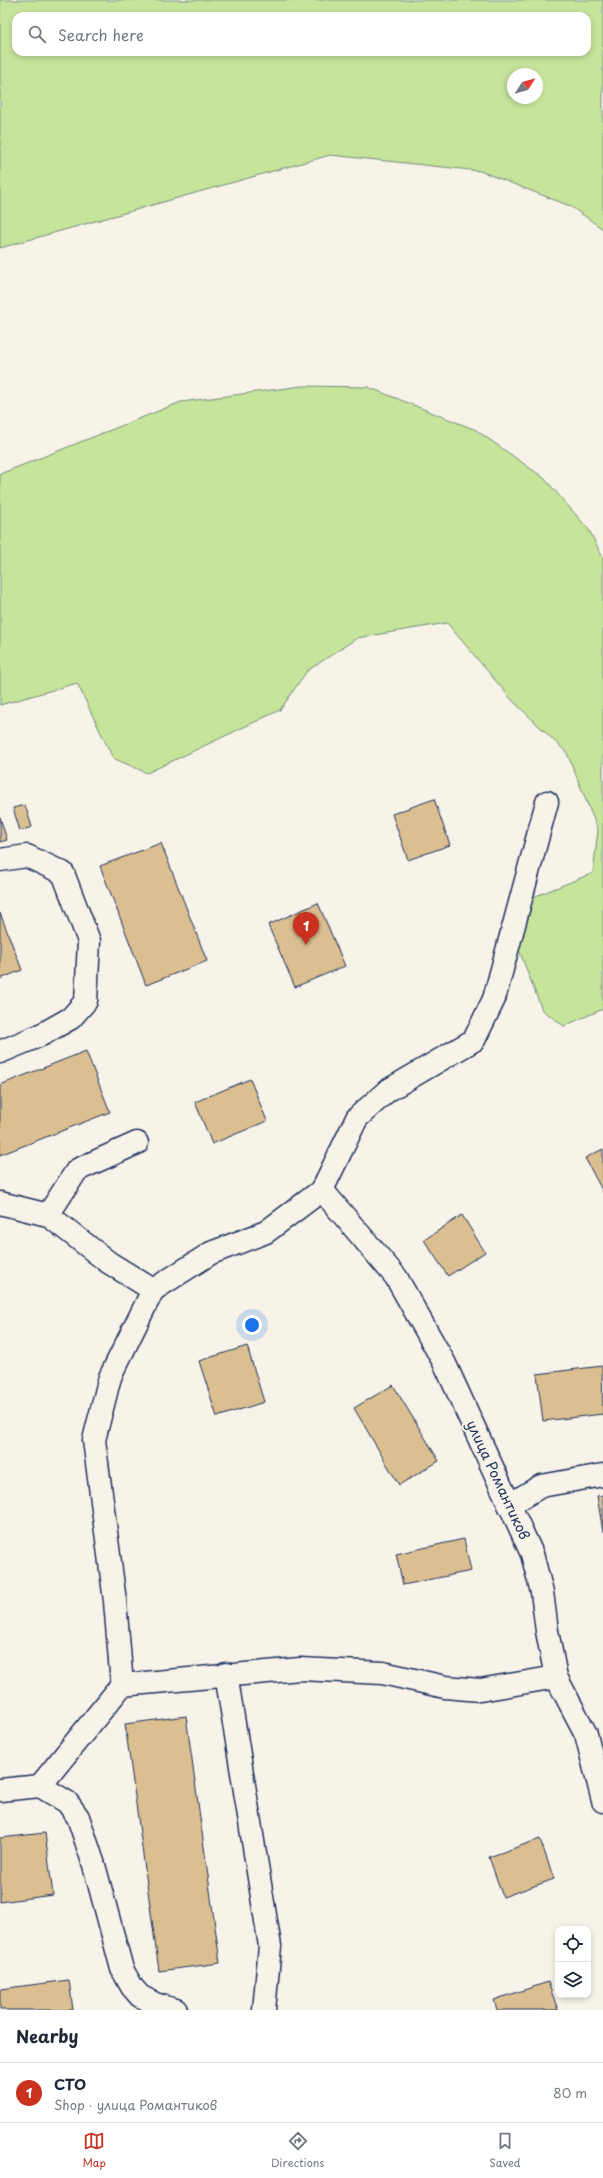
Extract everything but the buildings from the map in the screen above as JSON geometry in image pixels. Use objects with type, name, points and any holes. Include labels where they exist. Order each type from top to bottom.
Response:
[{"type":"street","points":[[40,1786],[122,1685],[115,1601],[94,1440],[110,1377],[153,1290],[211,1254],[266,1232],[322,1190],[357,1118],[387,1091],[474,1040],[494,999],[547,802]]},
{"type":"street","points":[[0,860],[27,856],[63,873],[88,940],[86,1001],[71,1018],[41,1035],[0,1052]]},
{"type":"street","points":[[48,1215],[77,1170],[137,1143]]},
{"type":"street","name":"улица Романтиков","points":[[322,1190],[396,1277],[445,1364],[532,1554],[542,1592],[547,1631],[556,1677],[595,1732],[603,1801]]},
{"type":"street","points":[[0,1203],[48,1215],[108,1262],[153,1290]]},
{"type":"street","points":[[509,1505],[541,1486],[603,1475]]},
{"type":"street","points":[[122,1685],[226,1674],[300,1669],[383,1672],[445,1687],[480,1690],[556,1677]]},
{"type":"street","points":[[226,1674],[270,1946],[264,2010]]},
{"type":"street","points":[[0,1790],[40,1786],[67,1802],[78,1817],[94,1865],[122,1969],[132,1987],[140,1996],[155,2004],[176,2010]]},
{"type":"green space","points":[[0,0],[603,0],[603,229],[570,206],[480,171],[330,155],[0,248]]},
{"type":"green space","points":[[302,386],[368,387],[476,430],[544,478],[589,530],[603,558],[603,1009],[564,1026],[542,1010],[519,950],[526,900],[593,873],[598,830],[567,753],[511,699],[447,623],[357,638],[307,671],[280,710],[147,773],[113,758],[77,683],[0,705],[0,474],[181,402]]},
{"type":"place","name":"СТО","points":[[306,945]]}]
